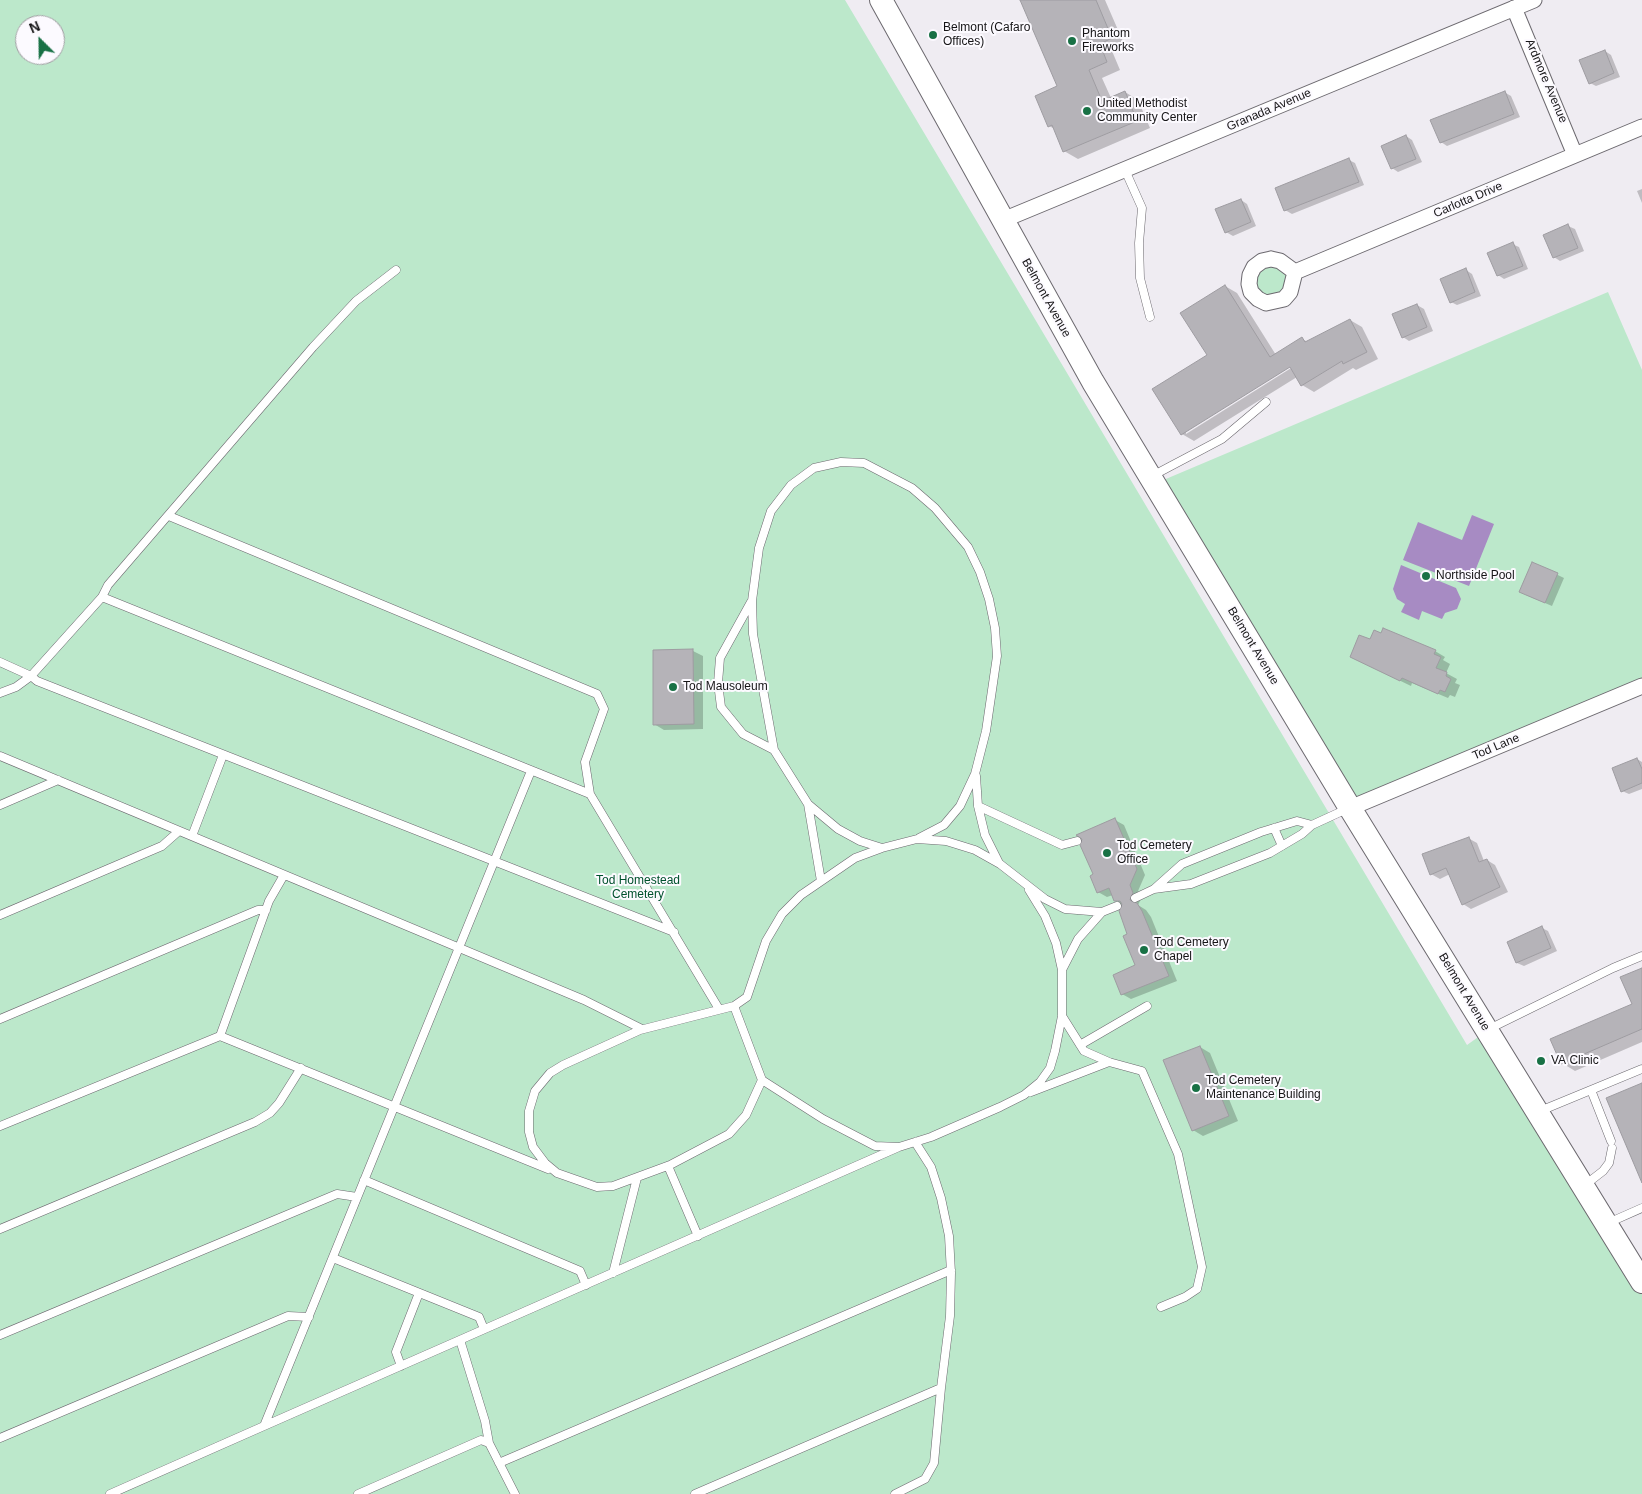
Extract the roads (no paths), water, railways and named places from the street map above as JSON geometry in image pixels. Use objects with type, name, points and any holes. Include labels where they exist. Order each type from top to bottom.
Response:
[{"type":"main road","name":"Belmont Avenue","points":[[881,0],[1093,382],[1350,808],[1642,1282]]},
{"type":"street","name":"Granada Avenue","points":[[1003,220],[1534,0]]},
{"type":"street","name":"Ardmore Avenue","points":[[1514,8],[1576,155]]},
{"type":"street","name":"Carlotta Drive","points":[[1295,272],[1642,127]]},
{"type":"street","name":"Tod Lane","points":[[1350,808],[1642,686]]},
{"type":"lane","points":[[1125,170],[1142,208],[1139,243],[1140,278],[1150,317]]},
{"type":"lane","points":[[0,693],[16,687],[31,676],[102,597],[108,585],[313,346],[356,301],[396,270]]},
{"type":"lane","points":[[1150,476],[1222,439],[1266,402]]},
{"type":"lane","points":[[557,1173],[544,1163],[533,1147],[529,1132],[529,1112],[535,1091],[550,1073],[563,1065],[642,1029],[734,1006],[748,997],[766,941],[782,914],[801,895],[855,858],[882,848],[917,839],[944,825],[960,806],[976,774],[986,731],[997,656],[995,628],[980,572],[968,547],[935,508],[912,488],[864,463],[841,462],[814,468],[790,485],[771,511],[759,548],[752,600],[753,634],[774,750],[808,804],[838,829],[860,841],[882,848]]},
{"type":"lane","points":[[169,516],[597,694],[604,709],[585,762],[590,794],[719,1009]]},
{"type":"lane","points":[[102,597],[590,794]]},
{"type":"lane","points":[[752,600],[720,658],[718,683],[721,707],[743,734],[774,750]]},
{"type":"lane","points":[[0,662],[31,676],[37,681],[674,932]]},
{"type":"lane","points":[[192,836],[223,755]]},
{"type":"lane","points":[[0,756],[584,1000],[642,1029]]},
{"type":"lane","points":[[264,1426],[531,771]]},
{"type":"lane","points":[[976,774],[978,806],[985,834],[1000,864]]},
{"type":"lane","points":[[0,805],[58,780]]},
{"type":"lane","points":[[808,804],[821,881]]},
{"type":"lane","points":[[978,806],[1062,845],[1077,842]]},
{"type":"lane","points":[[1154,889],[1191,884],[1270,853],[1302,834],[1312,825],[1350,808]]},
{"type":"lane","points":[[1135,898],[1154,889],[1182,864],[1297,821],[1312,825]]},
{"type":"lane","points":[[1274,828],[1282,846]]},
{"type":"lane","points":[[0,915],[162,846],[179,831]]},
{"type":"lane","points":[[917,839],[946,841],[975,850],[1000,864],[1025,886],[1065,909],[1102,912],[1117,906]]},
{"type":"lane","points":[[220,1036],[266,910],[284,875]]},
{"type":"lane","points":[[1024,1095],[1040,1082],[1050,1068],[1062,1016],[1062,970],[1056,943],[1046,916],[1025,886]]},
{"type":"lane","points":[[0,1019],[258,910],[266,910]]},
{"type":"lane","points":[[1062,970],[1078,939],[1102,912]]},
{"type":"lane","points":[[1488,1030],[1612,968],[1642,956]]},
{"type":"lane","points":[[734,1006],[762,1080],[823,1119],[875,1146],[899,1148]]},
{"type":"lane","points":[[1080,1045],[1147,1006]]},
{"type":"lane","points":[[1062,1016],[1084,1051],[1109,1062],[1142,1070],[1178,1154],[1202,1267],[1197,1289],[1185,1297],[1161,1307]]},
{"type":"lane","points":[[0,1126],[201,1042],[220,1036],[557,1173],[597,1187],[613,1186],[668,1166],[729,1134],[746,1115],[762,1080]]},
{"type":"lane","points":[[110,1494],[899,1148],[1024,1095],[1109,1062]]},
{"type":"lane","points":[[0,1229],[255,1122],[270,1113],[279,1103],[300,1068]]},
{"type":"lane","points":[[1538,1112],[1642,1069]]},
{"type":"lane","points":[[1584,1187],[1603,1171],[1609,1163],[1611,1145],[1591,1090]]},
{"type":"lane","points":[[895,1494],[925,1479],[934,1463],[950,1316],[951,1270],[949,1236],[941,1198],[931,1167],[915,1142]]},
{"type":"lane","points":[[668,1166],[698,1236]]},
{"type":"lane","points":[[612,1273],[636,1178]]},
{"type":"lane","points":[[364,1180],[580,1271],[586,1285]]},
{"type":"lane","points":[[0,1335],[337,1194],[357,1197]]},
{"type":"lane","points":[[1606,1224],[1642,1208]]},
{"type":"lane","points":[[332,1258],[479,1317],[484,1329]]},
{"type":"lane","points":[[500,1463],[951,1270]]},
{"type":"lane","points":[[401,1366],[396,1352],[419,1293]]},
{"type":"lane","points":[[0,1438],[288,1316],[308,1317]]},
{"type":"lane","points":[[460,1340],[486,1422],[489,1442],[515,1494]]},
{"type":"lane","points":[[695,1494],[941,1388]]},
{"type":"lane","points":[[358,1494],[481,1440],[489,1442]]},
{"type":"place","name":"Belmont (Cafaro Offices)","points":[[933,35]]},
{"type":"place","name":"Phantom Fireworks","points":[[1072,41]]},
{"type":"place","name":"United Methodist Community Center","points":[[1087,111]]},
{"type":"place","name":"Northside Pool","points":[[1426,576]]},
{"type":"place","name":"Tod Mausoleum","points":[[673,687]]},
{"type":"place","name":"Tod Cemetery Office","points":[[1107,853]]},
{"type":"place","name":"Tod Cemetery Chapel","points":[[1144,950]]},
{"type":"place","name":"VA Clinic","points":[[1541,1061]]},
{"type":"place","name":"Tod Cemetery Maintenance Building","points":[[1196,1088]]},
{"type":"park label","name":"Tod Homestead Cemetery","points":[[638,888]]}]
